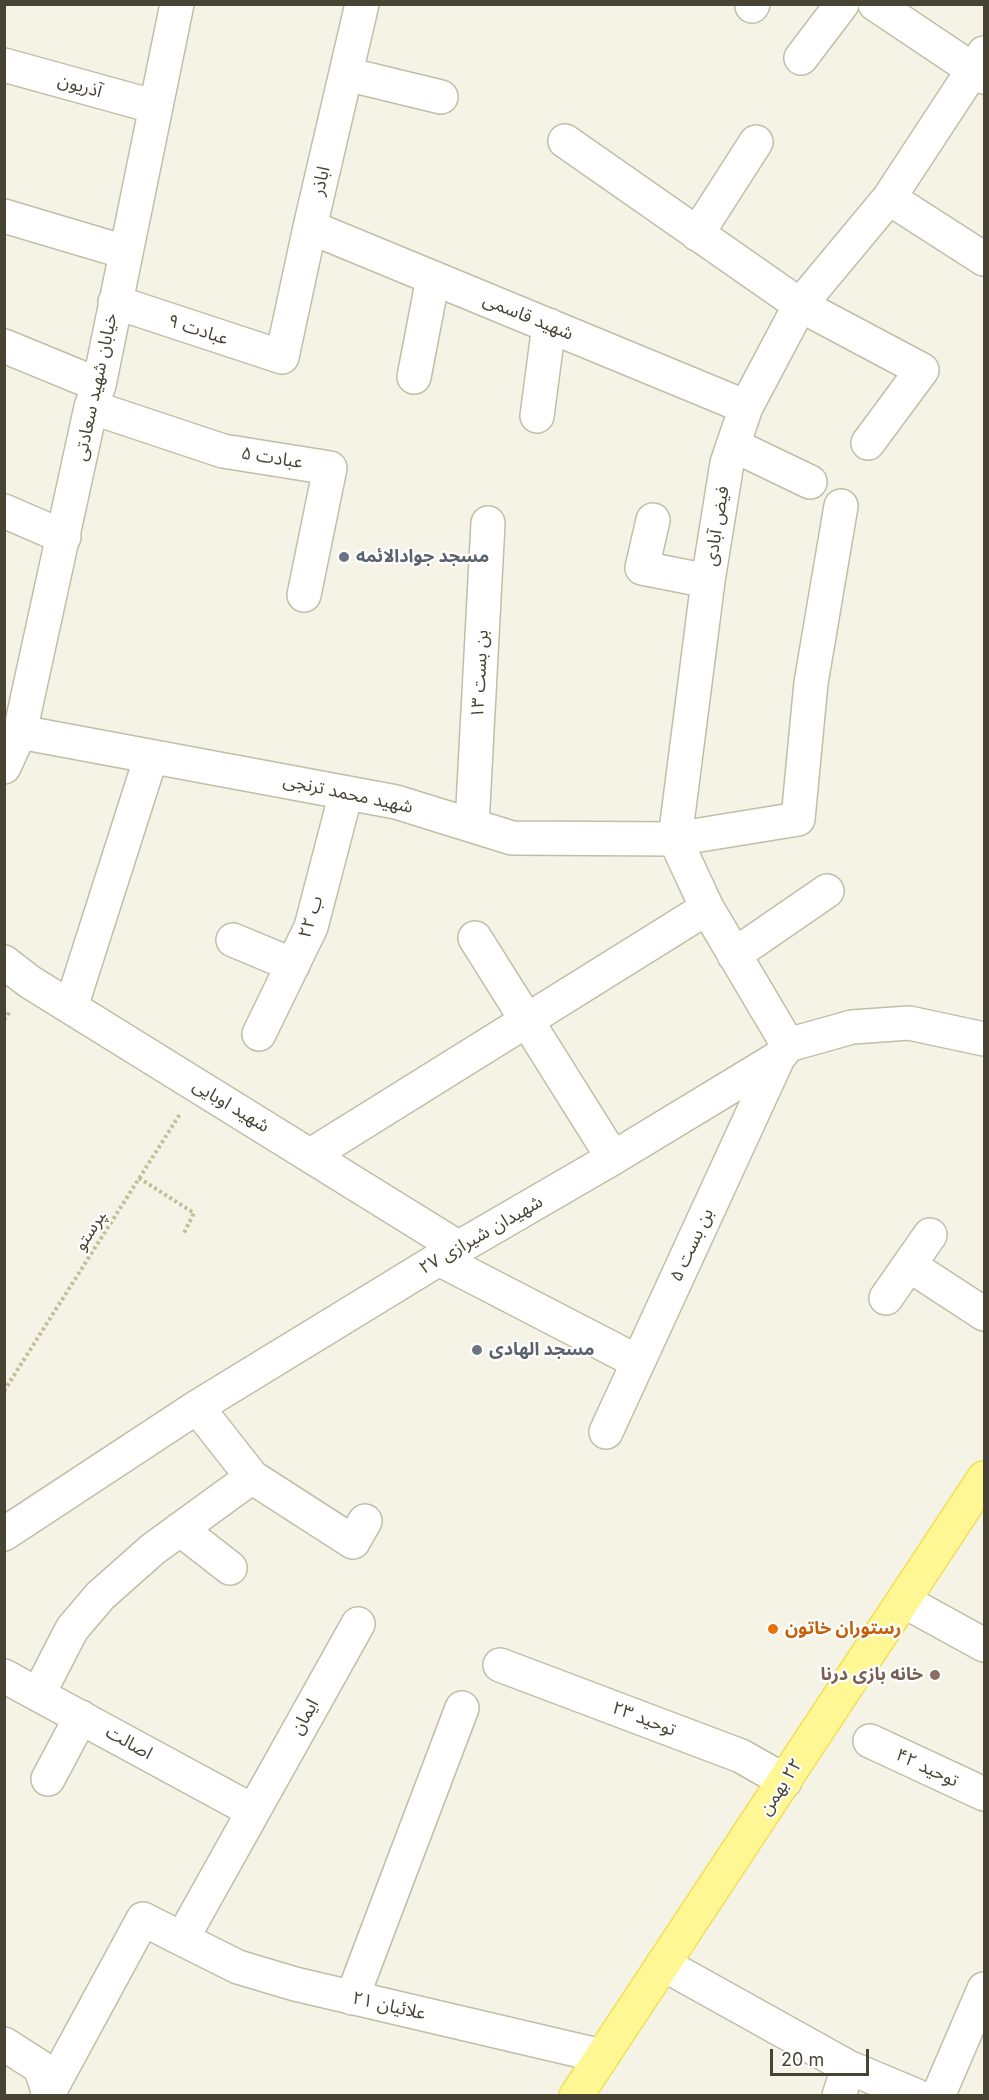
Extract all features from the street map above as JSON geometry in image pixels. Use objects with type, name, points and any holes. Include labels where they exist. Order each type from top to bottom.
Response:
[{"type":"main road","name":"٢٢ بهمن","points":[[576,2096],[984,1478]]},
{"type":"street","name":"خیابان شهید سعادتی","points":[[4,767],[20,732],[95,396],[177,4]]},
{"type":"street","name":"اباذر","points":[[282,357],[362,4]]},
{"type":"street","points":[[801,58],[842,4]]},
{"type":"street","points":[[876,4],[981,67]]},
{"type":"street","name":"آذریون","points":[[4,65],[156,107]]},
{"type":"street","name":"فیض آبادی","points":[[675,839],[708,581],[727,463],[747,407],[800,305],[889,198],[981,67]]},
{"type":"street","points":[[346,74],[441,97]]},
{"type":"street","points":[[565,141],[800,305],[922,370],[868,443]]},
{"type":"street","points":[[697,234],[756,142]]},
{"type":"street","points":[[889,198],[984,259]]},
{"type":"street","points":[[4,216],[125,252]]},
{"type":"street","name":"شهید قاسمی","points":[[310,227],[747,407]]},
{"type":"street","points":[[414,377],[434,278]]},
{"type":"street","name":"عبادت ۹","points":[[115,302],[282,357]]},
{"type":"street","points":[[537,416],[549,326]]},
{"type":"street","points":[[4,346],[95,396]]},
{"type":"street","name":"عبادت ۵","points":[[95,396],[223,451],[330,468],[304,595]]},
{"type":"street","points":[[733,445],[810,482]]},
{"type":"street","name":"شهید محمد ترنجی","points":[[20,732],[396,802],[512,838],[675,839],[798,819],[811,682],[841,506]]},
{"type":"street","points":[[4,511],[64,537]]},
{"type":"street","points":[[653,520],[642,568],[708,581]]},
{"type":"street","name":"بن بست ۱۳","points":[[472,825],[488,523]]},
{"type":"street","points":[[71,1007],[151,756]]},
{"type":"street","name":"ب ۲۲","points":[[259,1034],[311,927],[346,793]]},
{"type":"street","points":[[675,839],[707,908],[783,1051]]},
{"type":"street","points":[[734,955],[827,891]]},
{"type":"street","points":[[311,1155],[707,908]]},
{"type":"street","points":[[475,938],[613,1158]]},
{"type":"street","points":[[233,940],[293,964]]},
{"type":"street","name":"شهید اوبایی","points":[[4,962],[30,982],[311,1155],[449,1253],[638,1362]]},
{"type":"street","name":"شهیدان شیرازی ۲۷","points":[[4,1534],[197,1407],[449,1253],[613,1158],[783,1051],[852,1027],[909,1023],[984,1039]]},
{"type":"street","name":"بن بست ۵","points":[[606,1432],[783,1051]]},
{"type":"street","points":[[886,1298],[930,1235]]},
{"type":"street","points":[[909,1265],[984,1314]]},
{"type":"street","points":[[197,1407],[252,1477],[353,1542],[365,1521]]},
{"type":"street","points":[[39,1693],[72,1629],[100,1596],[153,1549],[252,1477]]},
{"type":"street","points":[[180,1529],[230,1568]]},
{"type":"street","points":[[904,1601],[984,1645]]},
{"type":"street","name":"ایمان","points":[[182,1939],[358,1624]]},
{"type":"street","name":"توحید ۲۳","points":[[500,1665],[581,1701],[741,1756],[784,1781]]},
{"type":"street","name":"اصالت","points":[[4,1676],[253,1811]]},
{"type":"street","points":[[352,1998],[462,1708]]},
{"type":"street","points":[[48,1779],[81,1716]]},
{"type":"street","name":"توحید ۴۲","points":[[870,1741],[984,1794]]},
{"type":"street","name":"علائیان ۲۱","points":[[49,2095],[143,1919],[238,1968],[352,1998],[602,2056]]},
{"type":"street","points":[[663,1964],[844,2081],[917,2096]]},
{"type":"street","points":[[938,2096],[981,2004]]},
{"type":"street","points":[[4,2044],[40,2067],[49,2095]]},
{"type":"path","name":"‍‍‍‍‍پرستو","points":[[4,1391],[198,1086]]},
{"type":"path","points":[[139,1178],[194,1213],[184,1233]]},
{"type":"place","name":"مسجد جوادالائمه","points":[[344,557]]},
{"type":"place","name":"مسجد الهادی","points":[[477,1350]]},
{"type":"place","name":"رستوران خاتون","points":[[773,1629]]},
{"type":"place","name":"خانه بازی درنا","points":[[935,1675]]}]
